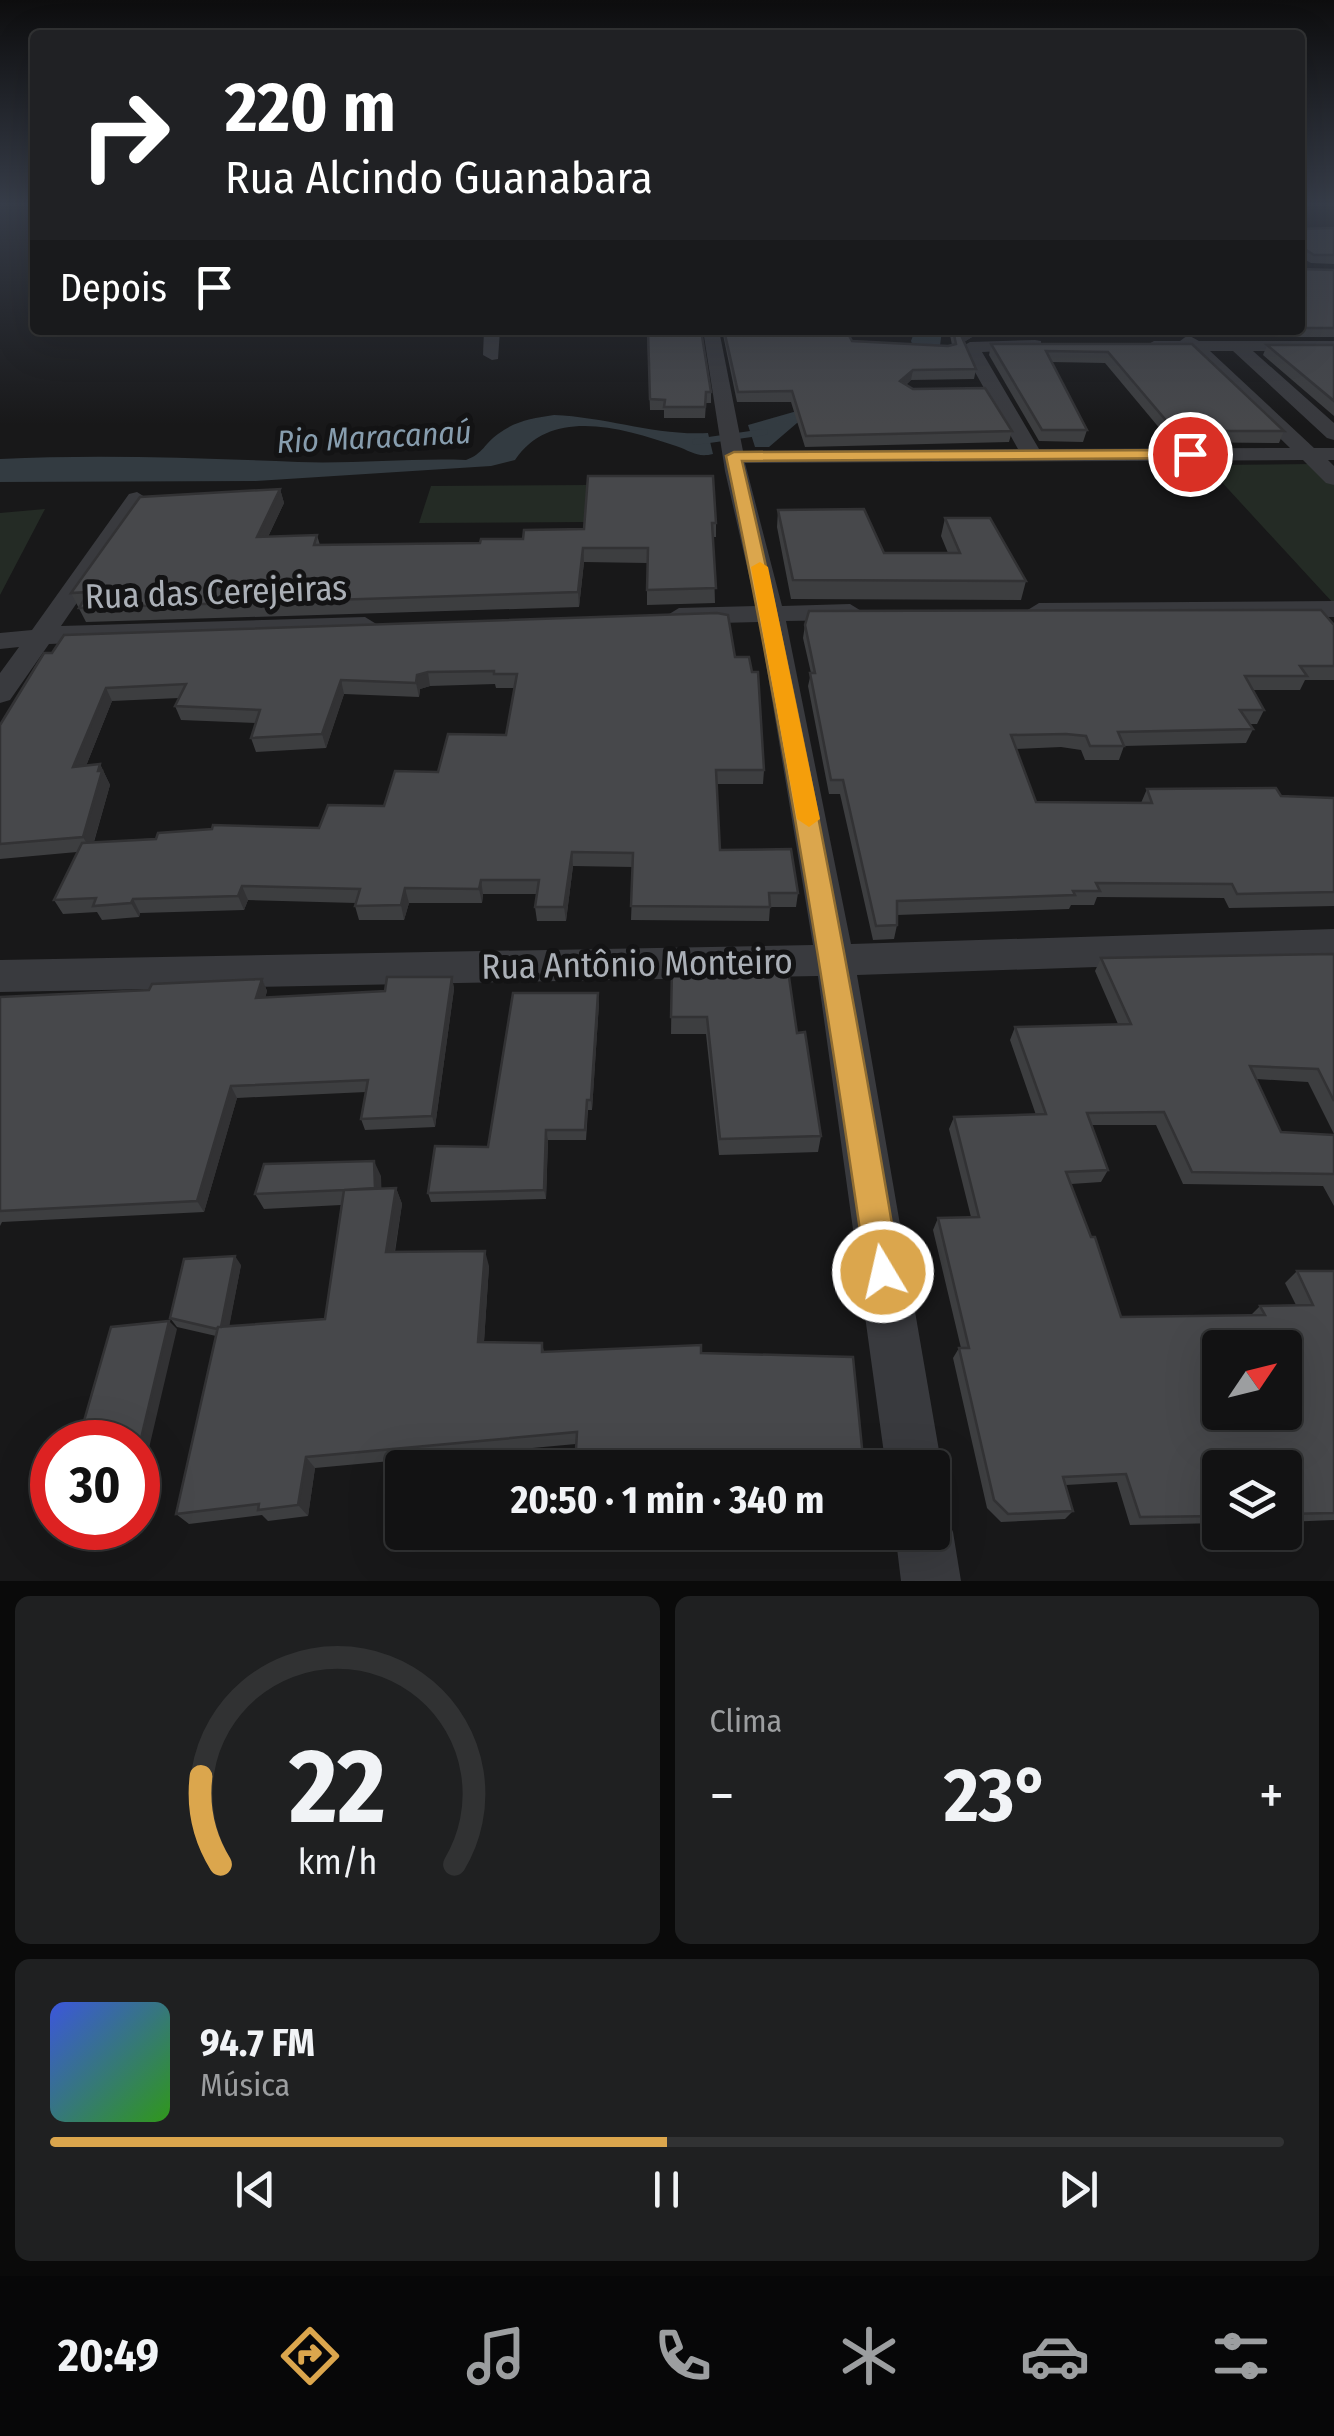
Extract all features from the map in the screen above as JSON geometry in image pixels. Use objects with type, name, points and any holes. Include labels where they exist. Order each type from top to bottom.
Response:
[{"type":"street","points":[[492,335],[492,354]]},
{"type":"street","points":[[712,335],[771,613],[834,960],[911,1450]]},
{"type":"street","points":[[1184,335],[1334,478]]},
{"type":"street","points":[[1224,335],[1334,434]]},
{"type":"street","points":[[1032,455],[983,389],[972,346],[1057,346]]},
{"type":"street","points":[[1136,346],[1334,346]]},
{"type":"street","points":[[733,444],[1032,455],[1334,454]]},
{"type":"street","points":[[0,694],[137,499]]},
{"type":"street","points":[[1004,611],[1334,609]]},
{"type":"street","points":[[652,616],[868,612]]},
{"type":"street","name":"Rua das Cerejeiras","points":[[0,641],[394,624]]},
{"type":"street","name":"Rua Antônio Monteiro","points":[[0,976],[834,960],[1334,944]]},
{"type":"street","points":[[927,1550],[931,1581]]},
{"type":"shaded area","points":[[913,335],[941,335],[939,354],[797,423],[769,447],[755,447],[748,425],[811,407],[919,361],[911,341]]},
{"type":"shaded area","name":"Rio Maracanaú","points":[[554,415],[669,432],[708,433],[713,454],[698,455],[634,433],[589,426],[548,432],[530,443],[515,460],[491,466],[256,481],[0,482],[0,459],[466,460],[511,426]]},
{"type":"shaded area","points":[[1312,464],[1334,485],[1334,604],[1206,465]]},
{"type":"shaded area","points":[[589,485],[586,522],[419,523],[431,486]]},
{"type":"shaded area","points":[[45,509],[0,595],[0,513]]},
{"type":"building","points":[[1305,278],[1334,278],[1334,328],[1305,328]]},
{"type":"building","points":[[648,335],[702,335],[711,392],[706,392],[705,407],[664,407],[665,400],[650,399]]},
{"type":"building","points":[[725,335],[849,335],[852,341],[948,346],[956,344],[954,335],[961,335],[976,369],[913,370],[900,381],[913,389],[985,388],[1012,431],[806,436],[792,391],[738,392]]},
{"type":"building","points":[[991,344],[1192,344],[1284,431],[1175,431],[1108,352],[1046,351],[1087,430],[1042,430]]},
{"type":"building","points":[[1267,345],[1334,345],[1334,401]]},
{"type":"building","points":[[588,476],[713,476],[716,588],[647,590],[648,548],[583,548],[578,592],[79,608],[89,592],[71,593],[140,497],[280,489],[257,537],[317,535],[314,545],[480,543],[481,539],[523,539],[524,530],[584,529]]},
{"type":"building","points":[[864,509],[884,553],[960,553],[945,518],[990,518],[1026,581],[793,580],[778,510]]},
{"type":"building","points":[[1321,610],[1334,625],[1334,666],[1300,666],[1307,676],[1245,676],[1264,710],[1240,710],[1253,729],[1118,732],[1124,746],[1090,746],[1086,736],[1066,734],[1011,735],[1036,802],[1152,803],[1147,789],[1276,788],[1281,796],[1334,798],[1334,892],[1237,894],[1232,884],[1096,883],[1100,891],[1073,891],[1075,895],[897,901],[897,925],[876,926],[843,780],[831,780],[810,673],[815,673],[805,625],[809,611]]},
{"type":"building","points":[[728,615],[735,657],[749,657],[752,672],[758,672],[764,770],[716,770],[720,850],[791,849],[798,893],[769,893],[770,907],[631,906],[633,853],[572,852],[564,907],[535,907],[539,880],[481,880],[479,889],[405,888],[401,905],[355,906],[360,889],[242,886],[238,896],[133,899],[131,903],[93,906],[96,898],[54,900],[82,843],[156,839],[158,833],[212,829],[213,825],[319,828],[328,805],[384,806],[395,771],[438,772],[448,734],[506,735],[517,674],[494,671],[428,672],[417,675],[416,683],[341,680],[322,734],[251,738],[260,710],[175,706],[186,684],[106,688],[73,767],[100,764],[98,771],[102,771],[83,837],[0,844],[0,725],[44,653],[52,653],[64,635]]},
{"type":"building","points":[[1334,954],[1334,1101],[1318,1069],[1250,1066],[1281,1132],[1334,1135],[1334,1174],[1192,1172],[1164,1112],[1087,1113],[1108,1170],[1066,1172],[1091,1237],[1095,1237],[1121,1317],[1265,1315],[1260,1306],[1313,1305],[1297,1271],[1334,1271],[1334,1513],[1302,1514],[1302,1450],[1202,1450],[1202,1516],[1140,1517],[1126,1474],[1063,1477],[1073,1511],[1008,1514],[994,1500],[959,1348],[969,1348],[938,1218],[979,1217],[954,1117],[1046,1114],[1015,1027],[1131,1024],[1101,958]]},
{"type":"building","points":[[672,970],[788,970],[797,1033],[805,1032],[821,1136],[720,1139],[707,1017],[671,1017]]},
{"type":"building","points":[[387,977],[452,977],[432,1116],[361,1119],[368,1080],[231,1086],[197,1201],[0,1211],[0,997],[149,990],[152,984],[262,979],[256,998],[385,991]]},
{"type":"building","points":[[513,993],[598,993],[591,1100],[587,1100],[585,1130],[546,1130],[544,1190],[428,1193],[435,1146],[488,1147]]},
{"type":"building","points":[[374,1161],[375,1188],[255,1194],[264,1164]]},
{"type":"building","points":[[396,1188],[386,1252],[485,1251],[478,1342],[542,1343],[542,1352],[701,1345],[701,1353],[853,1357],[862,1450],[576,1450],[577,1432],[306,1457],[298,1505],[258,1510],[259,1504],[176,1514],[218,1327],[325,1319],[344,1190]]},
{"type":"building","points":[[235,1256],[221,1327],[170,1318],[184,1259]]},
{"type":"building","points":[[169,1321],[145,1420],[84,1420],[111,1327]]},
{"type":"waterway","name":"Rio Maracanaú","points":[[695,442],[765,432]]},
{"type":"slow traffic","points":[[760,567],[809,819]]},
{"type":"route","points":[[883,1272],[834,960],[771,613],[734,456],[1190,454]]}]
